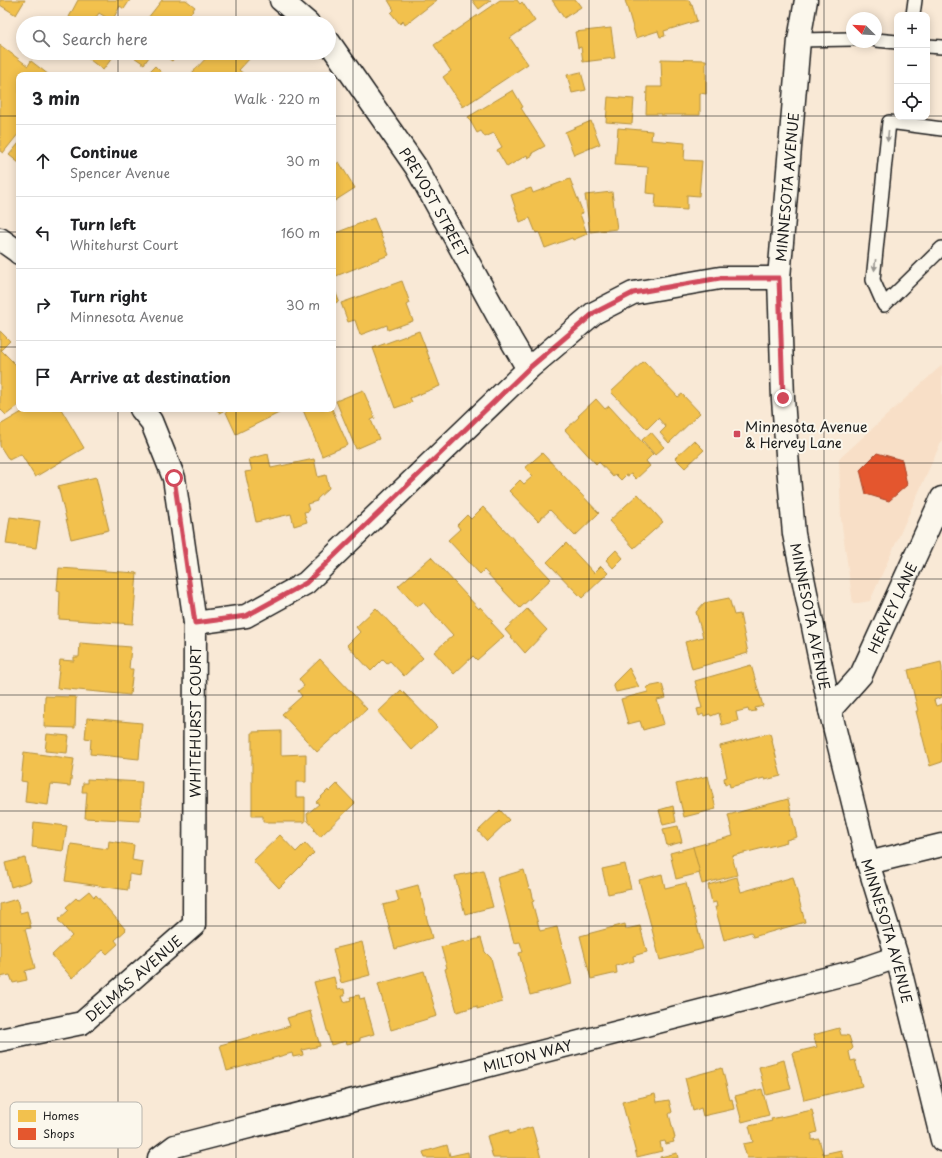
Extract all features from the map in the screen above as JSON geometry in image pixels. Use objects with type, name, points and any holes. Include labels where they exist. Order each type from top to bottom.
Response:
[{"type":"street","points":[[281,0],[300,16]]},
{"type":"street","name":"MINNESOTA AVENUE","points":[[806,0],[799,40],[779,278],[784,422],[794,534],[830,710],[868,863],[897,957],[942,1140]]},
{"type":"street","name":"PREVOST STREET","points":[[336,52],[416,167],[528,369]]},
{"type":"street","points":[[0,239],[16,250]]},
{"type":"street","points":[[195,623],[246,616],[306,583],[528,369],[594,313],[633,293],[720,278],[779,278]]},
{"type":"street","name":"WHITEHURST COURT","points":[[143,412],[151,422],[174,478],[195,623],[194,925]]},
{"type":"street","name":"HERVEY LANE","points":[[830,710],[861,675],[942,498]]},
{"type":"street","points":[[868,863],[942,845]]},
{"type":"street","name":"DELMAS AVENUE","points":[[0,1040],[82,1023],[194,925]]},
{"type":"street","name":"MILTON WAY","points":[[159,1158],[175,1146],[856,971],[897,957]]},
{"type":"lane","points":[[913,12],[915,0]]},
{"type":"lane","points":[[799,40],[846,39]]},
{"type":"lane","points":[[882,41],[894,42]]},
{"type":"lane","points":[[930,46],[942,47]]},
{"type":"lane","points":[[942,129],[889,122],[873,280],[884,305],[942,248]]},
{"type":"shaded area","points":[[942,365],[942,440],[870,601],[853,604],[841,519],[839,459]]},
{"type":"building: Homes","points":[[0,0],[25,0],[16,15],[0,5]]},
{"type":"building: Homes","points":[[78,0],[130,0],[124,9],[120,6],[115,16],[104,16],[99,13],[97,16],[70,16]]},
{"type":"building: Homes","points":[[162,0],[186,0],[195,7],[189,16],[149,16]]},
{"type":"building: Homes","points":[[388,0],[437,0],[405,25],[403,21],[400,24],[391,13],[394,10]]},
{"type":"building: Homes","points":[[472,0],[491,0],[479,9]]},
{"type":"building: Homes","points":[[500,0],[517,0],[520,4],[522,2],[535,21],[510,38],[528,64],[463,107],[443,77],[451,71],[434,45]]},
{"type":"building: Homes","points":[[552,0],[576,0],[581,7],[564,18]]},
{"type":"building: Homes","points":[[625,0],[689,0],[697,21],[664,31],[665,36],[660,37],[658,31],[636,38]]},
{"type":"building: Homes","points":[[611,28],[615,58],[583,62],[581,47],[578,48],[575,32]]},
{"type":"building: Homes","points":[[0,45],[16,57],[16,60],[20,60],[28,66],[31,61],[45,72],[16,72],[16,137],[3,153],[0,151]]},
{"type":"building: Homes","points":[[661,59],[706,60],[706,94],[700,93],[700,115],[646,114],[647,87],[662,87]]},
{"type":"building: Homes","points":[[90,60],[111,60],[103,70]]},
{"type":"building: Homes","points":[[138,60],[147,60],[144,64]]},
{"type":"building: Homes","points":[[204,60],[248,60],[239,70],[241,72],[193,72]]},
{"type":"building: Homes","points":[[155,66],[161,72],[149,72]]},
{"type":"building: Homes","points":[[581,72],[586,90],[572,93],[567,75]]},
{"type":"building: Homes","points":[[513,90],[523,107],[521,108],[545,146],[532,153],[533,155],[528,158],[527,155],[507,167],[497,150],[502,147],[494,133],[485,137],[481,131],[477,133],[468,117]]},
{"type":"building: Homes","points":[[608,97],[634,99],[632,124],[606,122]]},
{"type":"building: Homes","points":[[591,121],[600,144],[574,155],[565,132]]},
{"type":"building: Homes","points":[[618,128],[652,131],[651,140],[685,143],[684,160],[702,161],[699,196],[687,195],[687,210],[655,208],[656,194],[646,193],[648,167],[615,165]]},
{"type":"building: Homes","points":[[16,147],[16,161],[9,155]]},
{"type":"building: Homes","points":[[339,162],[355,188],[336,200],[336,164]]},
{"type":"building: Homes","points":[[570,179],[583,213],[580,214],[587,234],[573,240],[572,238],[545,248],[539,232],[536,233],[530,218],[520,222],[511,195],[531,188],[533,193]]},
{"type":"building: Homes","points":[[612,192],[617,229],[590,232],[585,195]]},
{"type":"building: Homes","points":[[374,218],[389,255],[336,276],[336,233]]},
{"type":"building: Homes","points":[[402,281],[410,303],[407,305],[413,321],[388,330],[387,325],[360,335],[355,320],[348,322],[341,303]]},
{"type":"building: Homes","points":[[336,293],[339,301],[336,302]]},
{"type":"building: Homes","points":[[0,331],[10,341],[1,350],[16,365],[16,407],[6,415],[0,409]]},
{"type":"building: Homes","points":[[419,331],[440,386],[410,398],[412,402],[395,408],[373,348]]},
{"type":"building: Homes","points":[[644,361],[678,397],[682,394],[700,413],[669,443],[660,433],[666,427],[658,418],[647,429],[611,392]]},
{"type":"building: Homes","points":[[363,390],[375,418],[371,420],[379,439],[356,449],[336,401]]},
{"type":"building: Homes","points":[[596,399],[605,409],[609,406],[653,454],[646,461],[650,466],[636,479],[631,474],[628,476],[626,475],[621,480],[615,474],[613,477],[599,462],[596,464],[565,430]]},
{"type":"building: Homes","points":[[22,412],[63,412],[84,448],[35,477],[21,454],[9,460],[0,446],[0,425]]},
{"type":"building: Homes","points":[[226,412],[281,412],[236,434]]},
{"type":"building: Homes","points":[[304,412],[333,412],[348,445],[322,456]]},
{"type":"building: Homes","points":[[651,432],[664,447],[655,455],[642,440]]},
{"type":"building: Homes","points":[[694,440],[704,450],[685,468],[675,458]]},
{"type":"building: Homes","points":[[542,453],[599,513],[575,536],[550,510],[538,521],[509,491],[520,480],[524,484],[533,476],[525,468]]},
{"type":"building: Homes","points":[[268,454],[271,468],[314,459],[318,477],[326,475],[329,488],[317,499],[317,501],[307,504],[309,511],[304,512],[307,522],[294,526],[291,514],[256,522],[245,472],[252,471],[249,459]]},
{"type":"building: Homes","points":[[96,477],[109,530],[71,539],[58,486]]},
{"type":"building: Homes","points":[[638,494],[663,522],[634,548],[609,521]]},
{"type":"building: Homes","points":[[483,507],[551,579],[520,608],[484,570],[480,574],[448,540],[460,529],[457,525],[467,515],[471,519]]},
{"type":"building: Homes","points":[[10,517],[40,521],[36,548],[6,544]]},
{"type":"building: Homes","points":[[566,543],[594,573],[601,566],[608,573],[582,598],[547,562]]},
{"type":"building: Homes","points":[[616,550],[623,558],[613,568],[606,560]]},
{"type":"building: Homes","points":[[431,557],[479,609],[480,607],[493,621],[491,622],[504,636],[477,660],[473,656],[454,674],[434,652],[453,635],[423,602],[417,607],[398,586]]},
{"type":"building: Homes","points":[[59,568],[137,573],[133,624],[59,619],[60,591],[57,590]]},
{"type":"building: Homes","points":[[729,598],[734,615],[740,614],[748,653],[692,669],[685,642],[703,637],[696,612],[704,603]]},
{"type":"building: Homes","points":[[376,608],[423,658],[404,676],[390,661],[387,663],[383,659],[371,671],[347,645],[360,632],[356,627]]},
{"type":"building: Homes","points":[[527,609],[547,630],[525,653],[505,630]]},
{"type":"building: Homes","points":[[80,643],[131,647],[129,669],[133,669],[130,695],[57,688],[60,660],[74,661],[74,657],[79,657]]},
{"type":"building: Homes","points":[[320,659],[367,709],[339,735],[337,734],[317,752],[282,714],[302,696],[298,691],[304,686],[299,679]]},
{"type":"building: Homes","points":[[941,662],[942,697],[934,700],[936,706],[942,704],[942,762],[930,766],[916,711],[918,711],[908,670]]},
{"type":"building: Homes","points":[[751,665],[763,706],[755,708],[756,711],[749,712],[748,709],[736,712],[738,721],[722,725],[719,713],[711,716],[710,714],[704,716],[703,714],[699,716],[697,709],[702,708],[695,681]]},
{"type":"building: Homes","points":[[629,668],[639,687],[616,692],[613,684]]},
{"type":"building: Homes","points":[[662,684],[666,698],[657,700],[664,724],[643,730],[640,721],[628,724],[621,699],[648,692],[647,687]]},
{"type":"building: Homes","points":[[401,690],[437,727],[412,750],[378,712]]},
{"type":"building: Homes","points":[[45,696],[76,697],[75,728],[44,727]]},
{"type":"building: Homes","points":[[87,718],[142,723],[139,759],[90,754],[91,739],[85,738]]},
{"type":"building: Homes","points":[[281,731],[281,755],[306,754],[306,782],[296,782],[296,797],[305,797],[305,822],[263,822],[263,816],[252,816],[252,732]]},
{"type":"building: Homes","points":[[770,733],[781,776],[765,780],[764,778],[730,787],[729,783],[725,785],[724,778],[727,777],[720,746]]},
{"type":"building: Homes","points":[[47,734],[69,736],[67,753],[45,751]]},
{"type":"building: Homes","points":[[24,752],[74,759],[70,786],[51,784],[48,805],[25,802],[27,782],[21,781]]},
{"type":"building: Homes","points":[[708,776],[716,809],[684,817],[676,784]]},
{"type":"building: Homes","points":[[87,779],[142,782],[140,821],[85,818],[87,792],[82,792],[83,783],[87,783]]},
{"type":"building: Homes","points":[[337,784],[355,803],[320,837],[308,821],[307,814],[319,804],[316,802],[328,790],[329,792]]},
{"type":"building: Homes","points":[[788,799],[797,837],[786,840],[787,842],[732,856],[737,875],[702,884],[692,847],[733,836],[728,815]]},
{"type":"building: Homes","points":[[673,806],[676,822],[663,825],[659,810]]},
{"type":"building: Homes","points":[[500,810],[509,820],[487,841],[478,831]]},
{"type":"building: Homes","points":[[34,822],[67,826],[63,851],[32,847]]},
{"type":"building: Homes","points":[[678,826],[682,842],[667,846],[663,829]]},
{"type":"building: Homes","points":[[280,835],[296,852],[305,843],[314,853],[279,888],[253,861]]},
{"type":"building: Homes","points":[[109,841],[134,845],[132,860],[143,862],[141,876],[129,874],[128,890],[65,881],[71,844],[108,849]]},
{"type":"building: Homes","points":[[693,847],[700,873],[676,879],[670,853]]},
{"type":"building: Homes","points":[[25,858],[31,881],[11,887],[5,863]]},
{"type":"building: Homes","points":[[625,864],[631,889],[608,894],[602,869]]},
{"type":"building: Homes","points":[[483,870],[493,907],[465,914],[455,876]]},
{"type":"building: Homes","points":[[524,870],[529,889],[531,889],[534,901],[532,902],[540,931],[557,927],[572,984],[530,995],[519,953],[523,952],[520,942],[514,943],[497,878]]},
{"type":"building: Homes","points":[[662,874],[665,888],[686,883],[703,949],[660,960],[639,880]]},
{"type":"building: Homes","points":[[737,877],[741,892],[793,877],[805,922],[753,937],[751,932],[724,940],[715,907],[717,907],[716,902],[712,903],[708,885]]},
{"type":"building: Homes","points":[[418,885],[432,938],[395,949],[383,905],[399,901],[396,891]]},
{"type":"building: Homes","points":[[89,891],[94,897],[96,895],[126,930],[115,940],[118,944],[107,954],[103,950],[72,978],[52,955],[72,936],[58,920],[69,910],[66,907],[76,898],[78,900]]},
{"type":"building: Homes","points":[[17,899],[20,913],[27,911],[31,928],[25,929],[35,968],[25,971],[27,980],[13,983],[10,975],[0,977],[0,904]]},
{"type":"building: Homes","points":[[625,924],[626,929],[640,926],[647,952],[633,956],[634,961],[616,966],[617,973],[591,979],[580,936]]},
{"type":"building: Homes","points":[[481,938],[485,952],[491,958],[502,1002],[477,1009],[477,1006],[457,1012],[445,969],[447,968],[441,947]]},
{"type":"building: Homes","points":[[362,942],[370,975],[341,983],[333,949]]},
{"type":"building: Homes","points":[[424,971],[437,1016],[391,1030],[378,984]]},
{"type":"building: Homes","points":[[334,977],[337,990],[344,989],[345,996],[342,996],[344,1002],[351,1000],[350,997],[359,995],[360,999],[364,998],[374,1034],[360,1038],[360,1041],[347,1044],[346,1041],[331,1045],[314,982]]},
{"type":"building: Homes","points":[[310,1011],[320,1046],[302,1050],[303,1055],[293,1057],[292,1053],[227,1071],[220,1045],[290,1026],[287,1018]]},
{"type":"building: Homes","points":[[839,1028],[841,1035],[849,1036],[853,1048],[849,1052],[851,1061],[855,1060],[862,1086],[804,1100],[792,1053],[817,1047],[813,1035]]},
{"type":"building: Homes","points":[[784,1060],[791,1089],[766,1095],[759,1067]]},
{"type":"building: Homes","points":[[722,1068],[730,1100],[732,1099],[734,1109],[703,1116],[701,1108],[693,1111],[685,1078]]},
{"type":"building: Homes","points":[[762,1089],[769,1115],[742,1122],[735,1096]]},
{"type":"building: Homes","points":[[655,1094],[657,1102],[669,1100],[672,1112],[669,1114],[675,1138],[673,1139],[674,1142],[666,1144],[665,1141],[660,1142],[662,1151],[637,1157],[622,1102]]},
{"type":"building: Homes","points":[[812,1110],[817,1132],[811,1134],[812,1140],[819,1139],[823,1154],[841,1150],[843,1158],[747,1158],[743,1144],[753,1142],[749,1126],[772,1121],[771,1119]]},
{"type":"building: Homes","points":[[532,1127],[541,1158],[493,1158],[487,1136],[509,1130],[509,1134]]},
{"type":"building: Homes","points":[[447,1145],[450,1156],[468,1152],[469,1158],[425,1158],[423,1152]]},
{"type":"building: Homes","points":[[677,1153],[678,1158],[660,1158],[660,1157]]},
{"type":"building: Shops","points":[[877,453],[902,460],[907,485],[889,501],[866,494],[860,470]]},
{"type":"place","name":"Minnesota Avenue & Hervey Lane","points":[[737,434]]},
{"type":"route","points":[[174,478],[195,623],[246,616],[306,583],[528,369],[594,313],[633,293],[720,278],[779,278],[783,398]]}]
